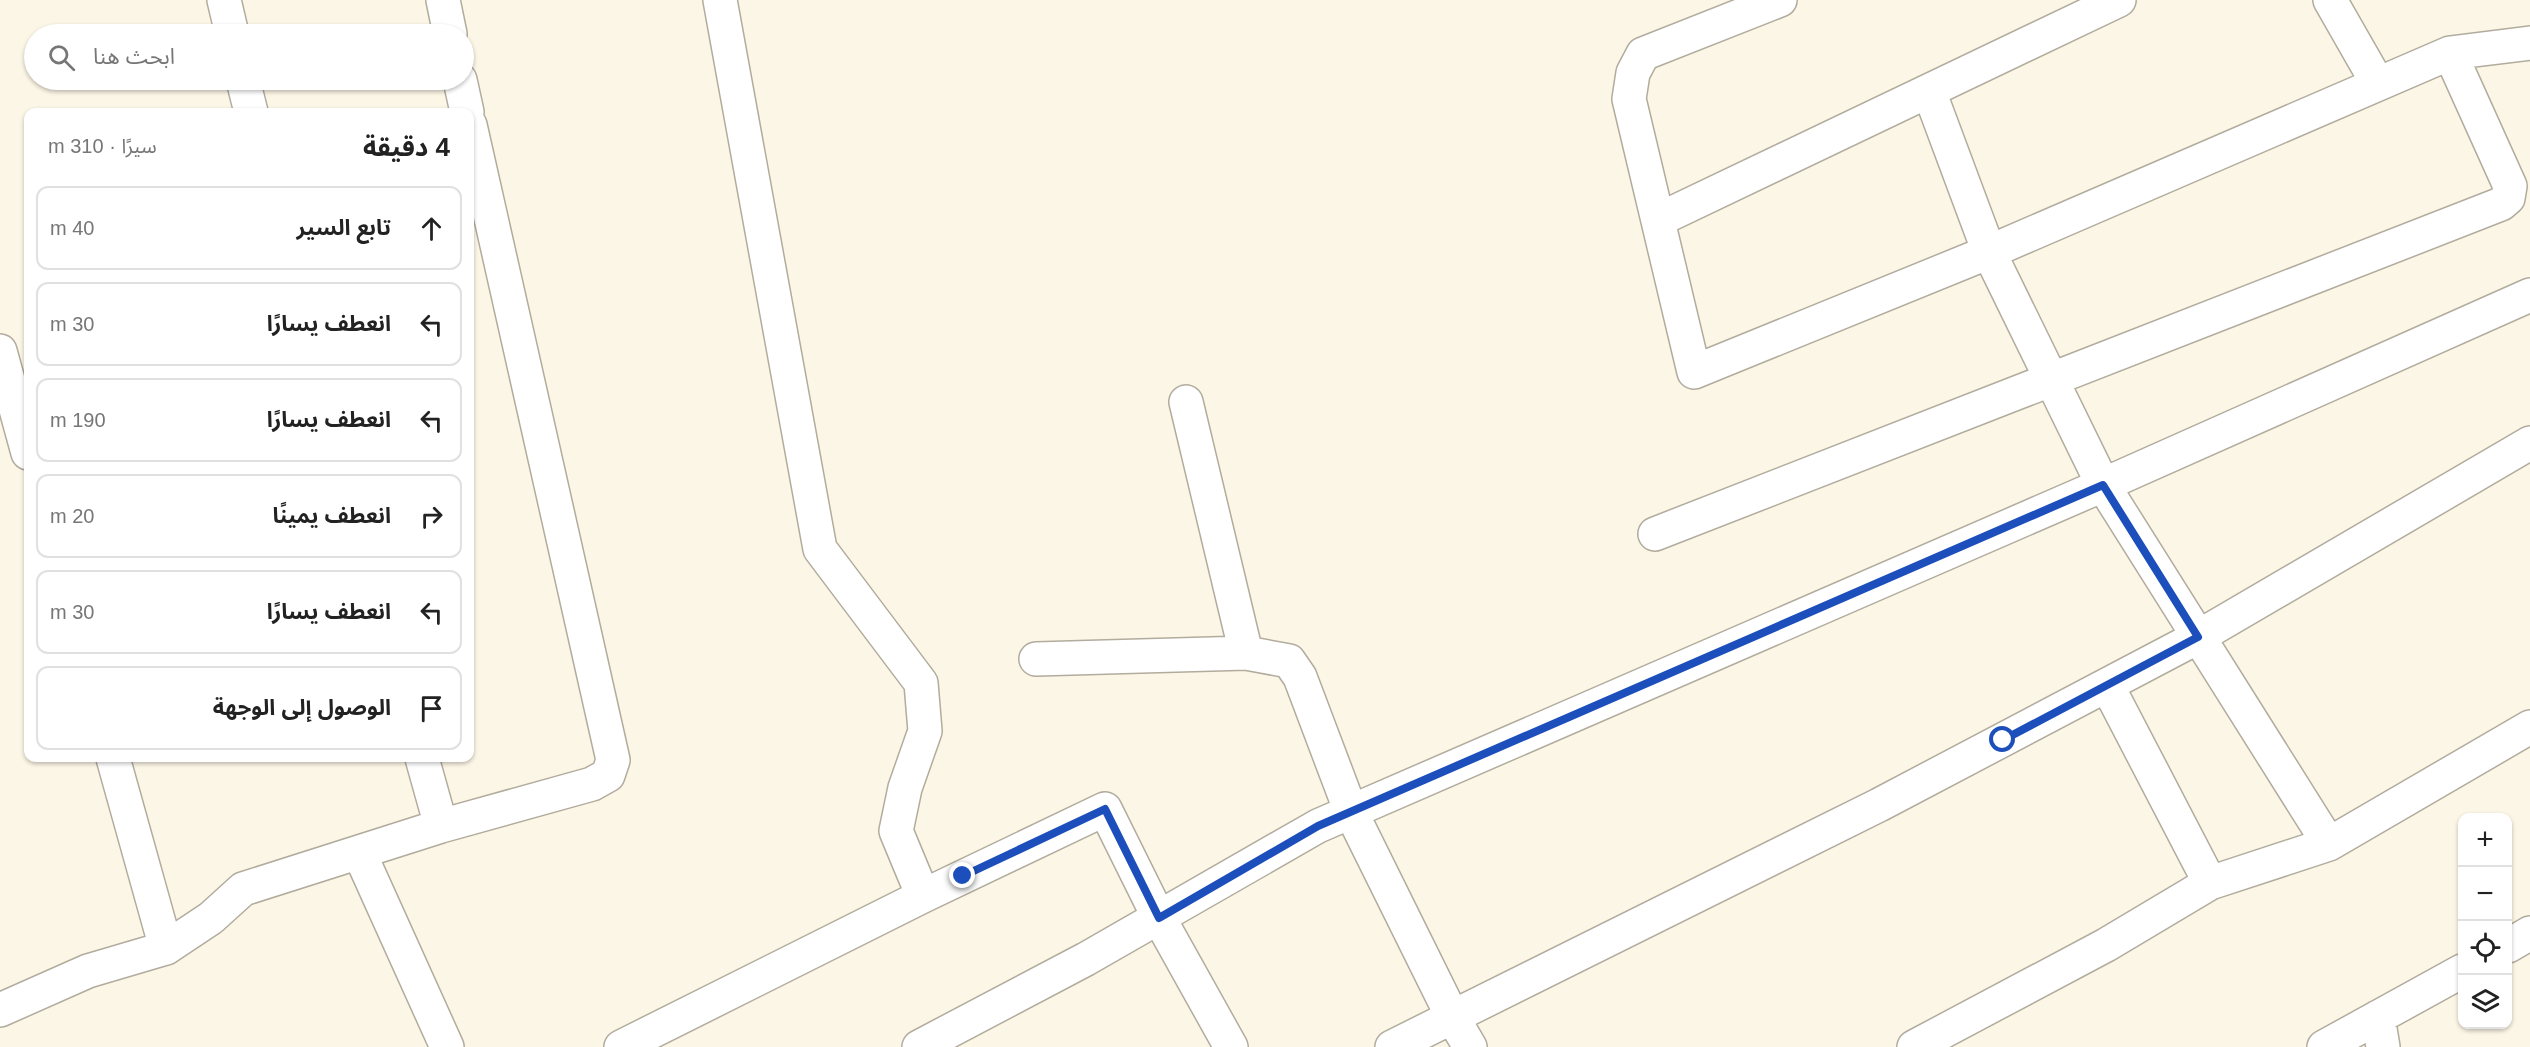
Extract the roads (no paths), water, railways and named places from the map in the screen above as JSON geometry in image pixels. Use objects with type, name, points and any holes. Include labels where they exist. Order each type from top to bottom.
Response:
[{"type":"street","points":[[224,0],[230,24]]},
{"type":"street","points":[[442,0],[448,24]]},
{"type":"street","points":[[720,0],[820,549],[921,683],[925,731],[904,788],[896,831],[923,896]]},
{"type":"street","points":[[1780,0],[1643,54],[1633,73],[1629,99],[1694,372],[1989,252],[2450,53],[2530,43]]},
{"type":"street","points":[[1658,220],[2119,0]]},
{"type":"street","points":[[2330,0],[2378,84]]},
{"type":"street","points":[[1655,534],[2501,204],[2508,198],[2510,186],[2450,53]]},
{"type":"street","points":[[246,90],[250,108]]},
{"type":"street","points":[[462,90],[466,108]]},
{"type":"street","points":[[1929,91],[1989,252],[2103,485],[2329,844]]},
{"type":"street","points":[[0,1010],[88,971],[166,948],[211,918],[243,889],[441,826],[592,784],[608,775],[613,760],[474,143]]},
{"type":"street","points":[[919,1047],[1086,960],[1318,826],[2103,485],[2530,295]]},
{"type":"street","points":[[0,351],[24,438]]},
{"type":"street","points":[[1186,402],[1246,653]]},
{"type":"street","points":[[1392,1047],[1879,805],[2198,637],[2530,443]]},
{"type":"street","points":[[1036,659],[1246,653],[1289,661],[1300,677],[1351,812],[1453,1018],[1470,1047]]},
{"type":"street","points":[[2107,685],[2210,883]]},
{"type":"street","points":[[1914,1047],[2106,945],[2210,883],[2329,844],[2530,727]]},
{"type":"street","points":[[114,762],[166,948]]},
{"type":"street","points":[[423,762],[441,826]]},
{"type":"street","points":[[621,1047],[923,896],[1105,809],[1159,918],[1231,1047]]},
{"type":"street","points":[[359,852],[447,1047]]},
{"type":"street","points":[[2512,944],[2530,933]]},
{"type":"street","points":[[2324,1047],[2381,1032],[2458,974]]}]
